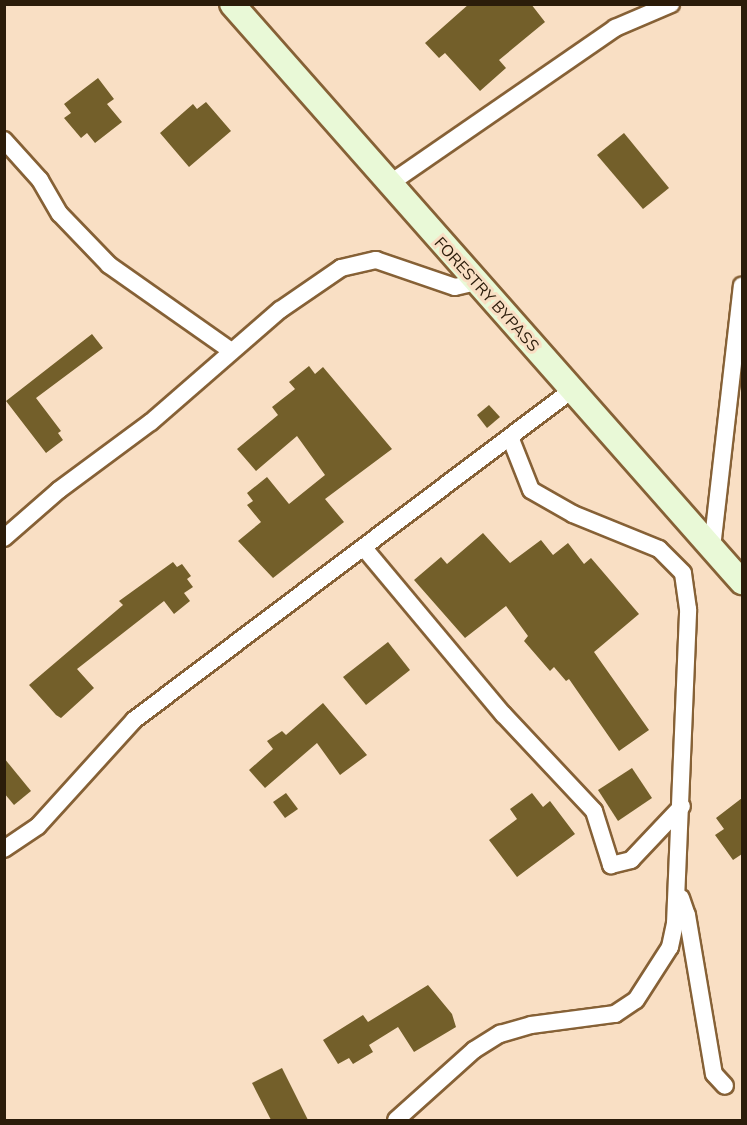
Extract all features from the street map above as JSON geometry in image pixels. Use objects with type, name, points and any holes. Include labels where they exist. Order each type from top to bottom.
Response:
[{"type":"street","name":"FORESTRY BYPASS","points":[[232,4],[388,184],[742,582]]},
{"type":"street","points":[[388,184],[615,27],[670,4]]},
{"type":"street","points":[[4,140],[40,180],[60,214],[109,265],[230,350]]},
{"type":"street","points":[[4,538],[59,490],[151,422],[230,350],[340,268],[376,260],[455,287],[476,282]]},
{"type":"street","points":[[712,548],[742,286]]},
{"type":"street","points":[[4,849],[38,825],[135,720],[572,390]]},
{"type":"street","points":[[396,1120],[474,1050],[500,1034],[531,1025],[615,1014],[636,1000],[670,947],[678,891],[675,858],[682,806],[688,609],[682,573],[659,549],[573,514],[531,490],[510,437]]},
{"type":"street","points":[[364,548],[502,714],[594,811],[611,866],[631,860],[682,806]]},
{"type":"street","points":[[678,891],[687,915],[714,1074],[725,1086]]},
{"type":"building","points":[[469,4],[531,4],[545,22],[499,60],[506,68],[480,91],[445,53],[439,58],[425,43]]},
{"type":"building","points":[[98,78],[114,99],[107,104],[122,122],[95,143],[87,133],[81,138],[64,118],[71,113],[64,104]]},
{"type":"building","points":[[206,102],[231,131],[189,167],[160,133],[193,104],[197,109]]},
{"type":"building","points":[[624,133],[669,188],[643,209],[597,155]]},
{"type":"building","points":[[92,334],[103,348],[36,398],[61,431],[58,433],[63,440],[46,453],[6,401]]},
{"type":"building","points":[[309,366],[315,374],[323,367],[392,449],[325,499],[344,522],[273,578],[238,541],[261,522],[247,505],[253,501],[247,493],[267,477],[289,504],[325,475],[297,436],[256,471],[237,449],[278,415],[272,407],[295,389],[289,382]]},
{"type":"building","points":[[489,405],[500,417],[487,428],[477,415]]},
{"type":"building","points":[[483,533],[510,563],[541,540],[553,555],[568,543],[584,564],[591,558],[639,614],[594,652],[649,730],[619,751],[569,679],[566,681],[554,667],[550,671],[524,641],[528,636],[506,606],[465,638],[414,580],[441,557],[447,564]]},
{"type":"building","points":[[173,562],[177,567],[182,564],[191,576],[187,579],[193,587],[184,593],[190,601],[174,614],[164,601],[77,669],[94,688],[61,718],[56,715],[29,685],[123,605],[119,601]]},
{"type":"building","points":[[388,642],[410,670],[366,705],[343,677]]},
{"type":"building","points":[[323,703],[367,755],[340,775],[317,743],[265,788],[249,770],[273,749],[267,741],[282,731],[286,735]]},
{"type":"building","points":[[4,758],[31,791],[14,805],[4,793]]},
{"type":"building","points":[[632,768],[652,798],[618,821],[598,790]]},
{"type":"building","points":[[286,793],[298,809],[285,818],[273,802]]},
{"type":"building","points":[[532,793],[543,807],[550,801],[575,834],[517,877],[489,840],[517,819],[510,809]]},
{"type":"building","points":[[742,798],[742,854],[733,860],[715,835],[724,829],[716,818]]},
{"type":"building","points":[[428,985],[452,1014],[456,1027],[414,1052],[398,1027],[369,1045],[373,1052],[353,1064],[349,1058],[338,1064],[323,1040],[363,1015],[368,1022]]},
{"type":"building","points":[[282,1068],[308,1120],[271,1120],[252,1083]]}]
